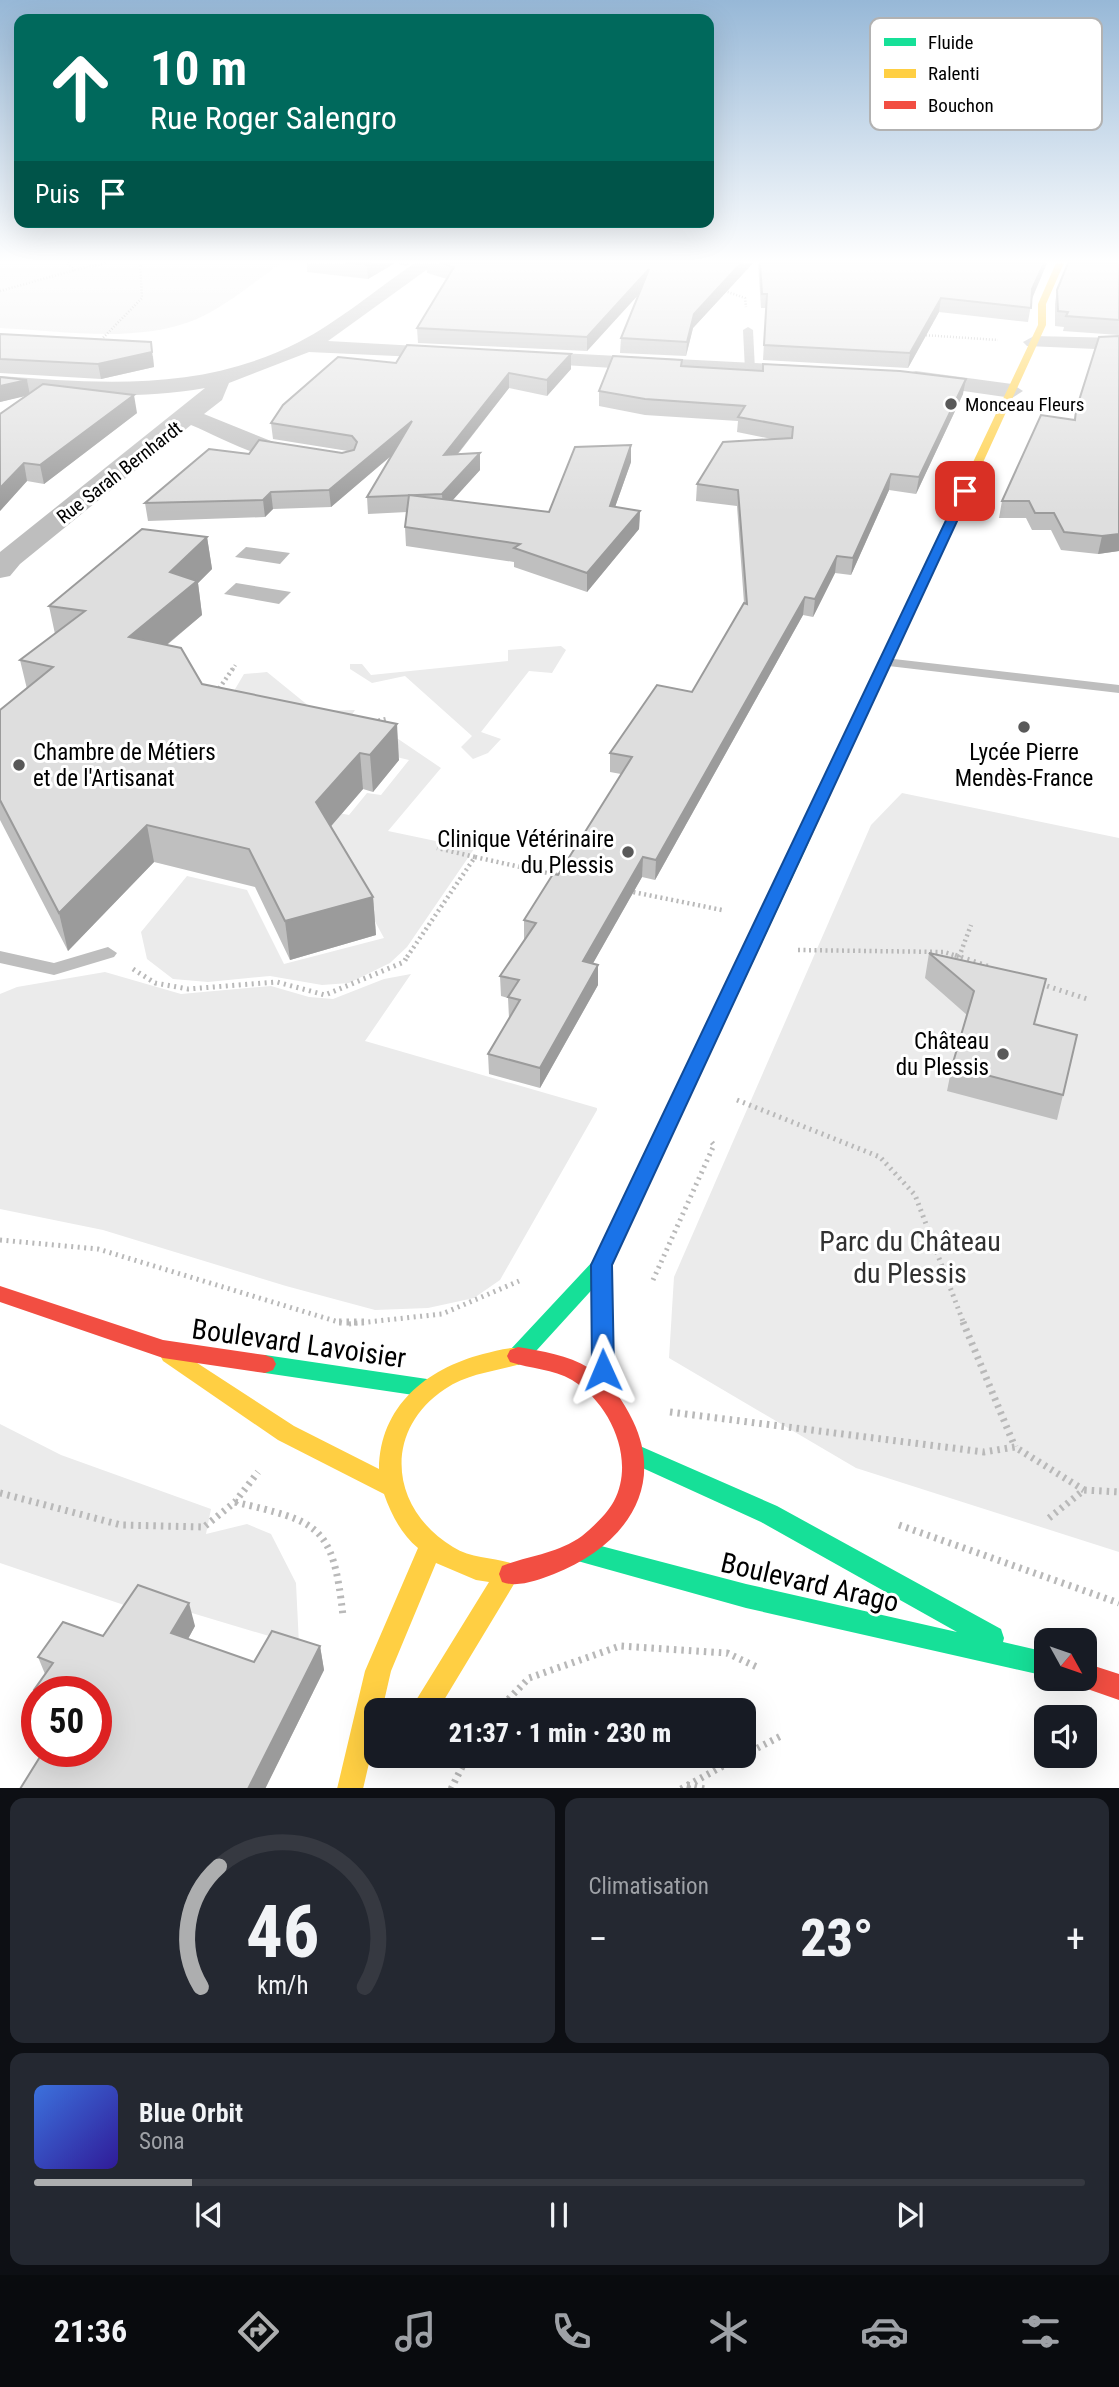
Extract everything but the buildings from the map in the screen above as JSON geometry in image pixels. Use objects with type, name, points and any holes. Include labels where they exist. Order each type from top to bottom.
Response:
[{"type":"main road","points":[[518,1356],[601,1265],[1032,346]]},
{"type":"main road","points":[[601,1265],[604,1392]]},
{"type":"main road","name":"Boulevard Lavoisier","points":[[0,1294],[163,1349],[427,1388]]},
{"type":"main road","name":"Boulevard Lavoisier","points":[[163,1349],[286,1433],[391,1486]]},
{"type":"main road","points":[[518,1356],[549,1361],[579,1373],[604,1392],[624,1420],[633,1453],[633,1481],[623,1508],[606,1532],[583,1552],[547,1568],[507,1574],[466,1567],[430,1549],[404,1520],[391,1486],[390,1450],[403,1416],[427,1388],[454,1370],[486,1360],[518,1356]]},
{"type":"main road","name":"Boulevard Arago","points":[[633,1453],[769,1514],[1027,1657]]},
{"type":"main road","points":[[351,1788],[379,1671],[430,1549]]},
{"type":"main road","name":"Boulevard Arago","points":[[583,1552],[746,1597],[1034,1660]]},
{"type":"main road","points":[[430,1698],[507,1574]]},
{"type":"main road","points":[[1097,1680],[1119,1687]]},
{"type":"street","points":[[0,383],[62,388],[160,389],[219,379],[306,346]]},
{"type":"street","points":[[315,346],[472,355]]},
{"type":"street","points":[[500,356],[832,374]]},
{"type":"street","points":[[898,377],[1012,391]]},
{"type":"street","name":"Rue Sarah Bernhardt","points":[[3,562],[214,395],[219,379]]},
{"type":"street","points":[[188,416],[271,449],[332,459]]},
{"type":"lane","points":[[749,346],[750,370]]},
{"type":"lane","points":[[885,662],[1119,690]]},
{"type":"lane","points":[[0,957],[54,969],[108,953]]},
{"type":"path","points":[[62,388],[94,346]]},
{"type":"path","points":[[215,695],[236,664]]},
{"type":"path","points":[[372,722],[386,719]]},
{"type":"path","points":[[437,848],[565,877]]},
{"type":"path","points":[[108,953],[155,983],[188,989],[277,982],[325,995],[404,962],[475,857]]},
{"type":"path","points":[[617,888],[764,918]]},
{"type":"path","points":[[959,957],[971,925]]},
{"type":"path","points":[[798,950],[944,952],[998,970]]},
{"type":"path","points":[[1036,982],[1087,999]]},
{"type":"path","points":[[737,1100],[880,1157],[915,1195],[938,1262],[1015,1447],[1084,1490],[1119,1492]]},
{"type":"path","points":[[647,1294],[714,1145]]},
{"type":"path","points":[[0,1240],[98,1249],[346,1324],[442,1314],[525,1278]]},
{"type":"path","points":[[655,1410],[984,1452],[1015,1447]]},
{"type":"path","points":[[667,1417],[678,1423]]},
{"type":"path","points":[[1049,1518],[1084,1490]]},
{"type":"path","points":[[0,1493],[121,1525],[204,1527],[236,1502],[306,1521],[328,1548],[340,1591],[344,1626]]},
{"type":"path","points":[[895,1523],[1119,1603]]},
{"type":"path","points":[[510,1698],[529,1678],[620,1646],[727,1653],[759,1668]]},
{"type":"path","points":[[756,1748],[781,1735]]},
{"type":"path","points":[[451,1788],[461,1768]]},
{"type":"path","points":[[685,1787],[719,1768]]},
{"type":"path","points":[[685,1787],[705,1788]]},
{"type":"green space","points":[[561,646],[566,650],[552,673],[529,671],[481,732],[501,739],[488,753],[473,759],[461,747],[472,736],[405,676],[372,683],[350,669],[350,664],[362,664],[371,675],[508,661],[508,650]]},
{"type":"green space","points":[[267,672],[315,711],[355,710],[350,718],[228,701],[244,674]]},
{"type":"green space","points":[[382,728],[441,768],[388,831],[474,849],[407,947],[390,963],[349,983],[322,985],[270,976],[208,982],[173,979],[147,959],[141,932],[187,876],[247,890],[284,964],[384,938],[335,848],[308,807],[349,815],[367,793],[381,795],[409,760],[334,742]]},
{"type":"green space","name":"Parc du Château du Plessis","points":[[902,793],[1119,838],[1119,1552],[856,1468],[669,1358],[674,1277],[871,825]]},
{"type":"green space","points":[[105,972],[181,994],[271,986],[309,997],[333,999],[384,979],[411,974],[365,1041],[597,1110],[500,1280],[474,1298],[428,1308],[375,1310],[103,1230],[0,1209],[0,994],[17,987]]},
{"type":"green space","points":[[0,1424],[61,1455],[211,1509],[206,1534],[247,1524],[271,1534],[296,1583],[299,1645],[162,1604],[127,1606],[0,1563]]},
{"type":"shaded area","points":[[246,547],[290,553],[280,564],[235,557]]},
{"type":"shaded area","points":[[236,583],[291,592],[279,604],[224,594]]},
{"type":"traffic: fast","points":[[518,1356],[602,1265],[801,842]]},
{"type":"traffic: fast","points":[[265,1364],[427,1388]]},
{"type":"traffic: fast","points":[[633,1453],[769,1514],[992,1638]]},
{"type":"traffic: fast","points":[[582,1552],[746,1596],[1034,1661]]},
{"type":"traffic: slow","points":[[801,842],[1032,346]]},
{"type":"traffic: slow","points":[[602,1265],[604,1392]]},
{"type":"traffic: slow","points":[[171,1355],[286,1433],[391,1486]]},
{"type":"traffic: slow","points":[[511,1574],[476,1569],[444,1555],[419,1534],[400,1508],[390,1479],[390,1448],[403,1418],[428,1389],[471,1366],[518,1356]]},
{"type":"traffic: slow","points":[[350,1788],[378,1671],[430,1549]]},
{"type":"traffic: slow","points":[[430,1698],[507,1574]]},
{"type":"traffic: jam","points":[[0,1294],[163,1349],[265,1364]]},
{"type":"traffic: jam","points":[[511,1574],[539,1568],[565,1558],[589,1545],[609,1527],[624,1506],[632,1482],[633,1455],[624,1426],[615,1409],[591,1381],[568,1368],[518,1356]]},
{"type":"traffic: jam","points":[[1097,1680],[1119,1687]]},
{"type":"place","name":"Monceau Fleurs","points":[[951,404]]},
{"type":"place","name":"Lycée Pierre Mendès-France","points":[[1024,727]]},
{"type":"place","name":"Chambre de Métiers et de l'Artisanat","points":[[19,765]]},
{"type":"place","name":"Clinique Vétérinaire du Plessis","points":[[628,852]]},
{"type":"place","name":"Château du Plessis","points":[[1003,1054]]},
{"type":"route","points":[[603,1370],[601,1265],[965,491]]}]
